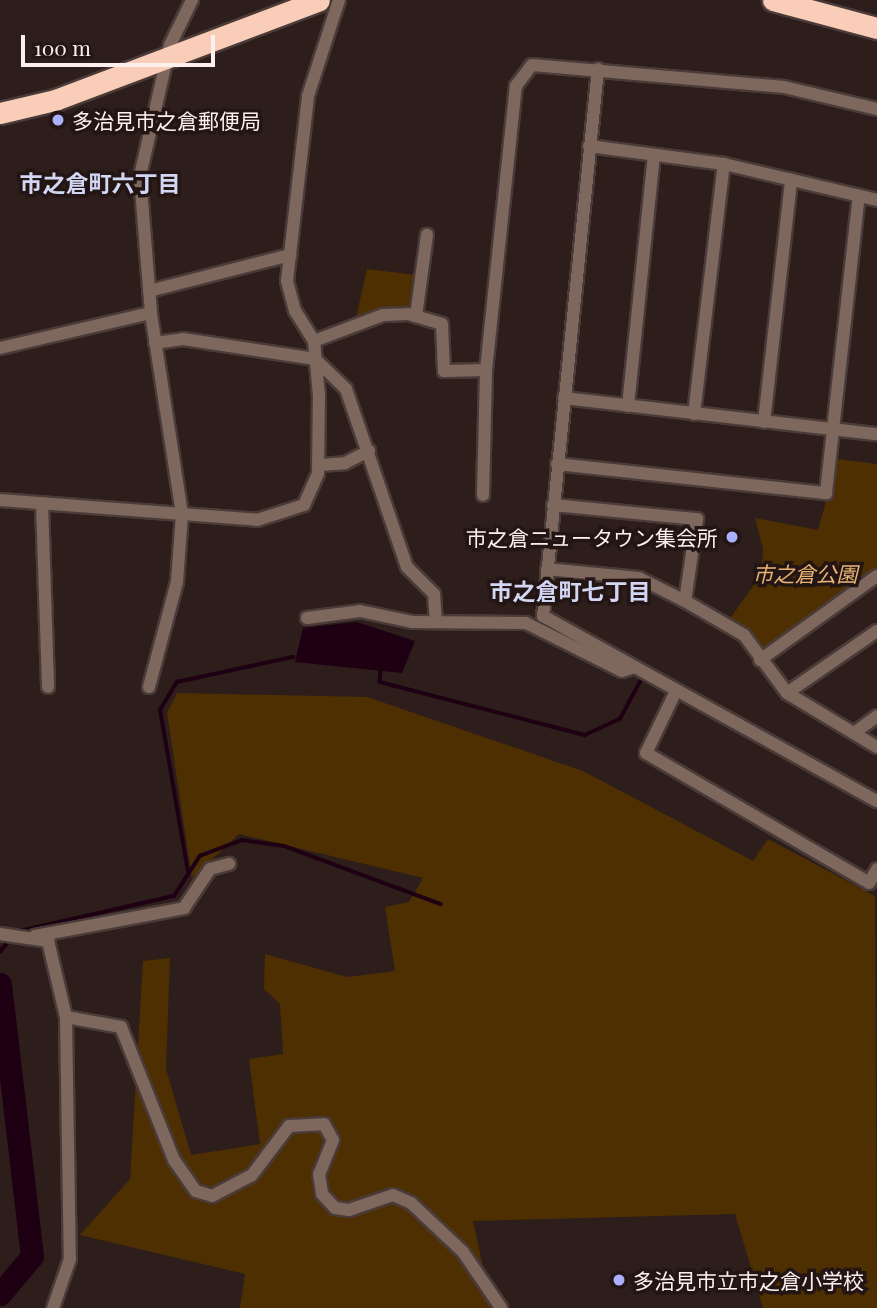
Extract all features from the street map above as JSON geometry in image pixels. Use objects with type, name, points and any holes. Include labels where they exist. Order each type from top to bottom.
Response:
[{"type":"highway","points":[[0,114],[170,58],[319,0]]},
{"type":"highway","points":[[773,0],[877,28]]},
{"type":"street","points":[[149,687],[177,582],[182,514],[150,313],[141,176],[170,58],[192,0]]},
{"type":"street","points":[[0,500],[257,520],[286,515],[313,492],[319,465],[314,341],[295,311],[287,281],[307,96],[339,0]]},
{"type":"street","points":[[483,495],[486,370],[516,86],[533,65],[783,87],[877,109]]},
{"type":"street","points":[[598,69],[543,616],[877,801]]},
{"type":"street","points":[[589,146],[724,164],[877,200]]},
{"type":"street","points":[[628,406],[654,156]]},
{"type":"street","points":[[694,414],[724,164]]},
{"type":"street","points":[[764,422],[790,180]]},
{"type":"street","points":[[557,464],[826,493],[859,196]]},
{"type":"street","points":[[416,316],[427,235]]},
{"type":"street","points":[[149,291],[290,256]]},
{"type":"street","points":[[0,348],[150,313]]},
{"type":"street","points":[[314,341],[383,315],[416,316],[442,324],[444,372],[486,370]]},
{"type":"street","points":[[155,343],[183,339],[315,359],[346,389],[407,567],[434,594],[436,622]]},
{"type":"street","points":[[564,398],[877,435]]},
{"type":"street","points":[[319,465],[345,463],[369,451]]},
{"type":"street","points":[[43,504],[48,687]]},
{"type":"street","points":[[553,505],[697,519],[685,601]]},
{"type":"street","points":[[547,569],[639,578],[685,601],[744,635],[787,694],[877,747]]},
{"type":"street","points":[[760,660],[877,576]]},
{"type":"street","points":[[307,618],[360,611],[436,622],[526,623],[622,671],[634,667]]},
{"type":"street","points":[[787,694],[877,631]]},
{"type":"street","points":[[676,691],[646,753],[869,883],[877,869]]},
{"type":"street","points":[[854,733],[877,716]]},
{"type":"street","points":[[0,934],[35,936],[184,908],[210,869],[229,864]]},
{"type":"street","points":[[35,936],[53,949],[66,1017],[70,1259],[53,1308]]},
{"type":"street","points":[[66,1017],[121,1027],[174,1160],[196,1191],[212,1196],[252,1175],[289,1126],[324,1124],[332,1140],[319,1174],[322,1194],[335,1208],[349,1210],[393,1195],[411,1203],[463,1252],[501,1308]]},
{"type":"green space","points":[[367,269],[416,275],[413,310],[355,322]]},
{"type":"green space","name":"市之倉公園","points":[[838,459],[877,464],[877,576],[760,660],[726,624],[761,575],[763,549],[755,518],[818,530]]},
{"type":"green space","points":[[177,693],[367,697],[583,771],[753,861],[768,839],[875,896],[877,1308],[763,1308],[735,1214],[473,1221],[492,1308],[240,1308],[245,1274],[80,1235],[130,1179],[143,961],[170,958],[166,1069],[191,1155],[260,1144],[249,1059],[283,1054],[280,1004],[264,989],[265,954],[347,977],[395,971],[385,907],[409,902],[423,878],[239,834],[192,878],[167,713]]},
{"type":"shaded area","points":[[357,622],[415,641],[402,673],[295,662],[303,628]]},
{"type":"waterway","points":[[188,872],[160,710],[177,682],[293,657]]},
{"type":"waterway","points":[[381,669],[380,682],[585,735],[620,719],[642,678]]},
{"type":"waterway","points":[[15,932],[174,896],[200,856],[242,840],[284,846],[441,904]]},
{"type":"waterway","points":[[0,952],[11,938]]},
{"type":"waterway","points":[[0,984],[32,1256],[0,1294]]},
{"type":"place","name":"多治見市之倉郵便局","points":[[58,120]]},
{"type":"place","name":"市之倉ニュータウン集会所","points":[[732,537]]},
{"type":"place","name":"多治見市立市之倉小学校","points":[[619,1280]]},
{"type":"district","name":"市之倉町六丁目","points":[[100,183]]},
{"type":"district","name":"市之倉町七丁目","points":[[570,591]]}]
